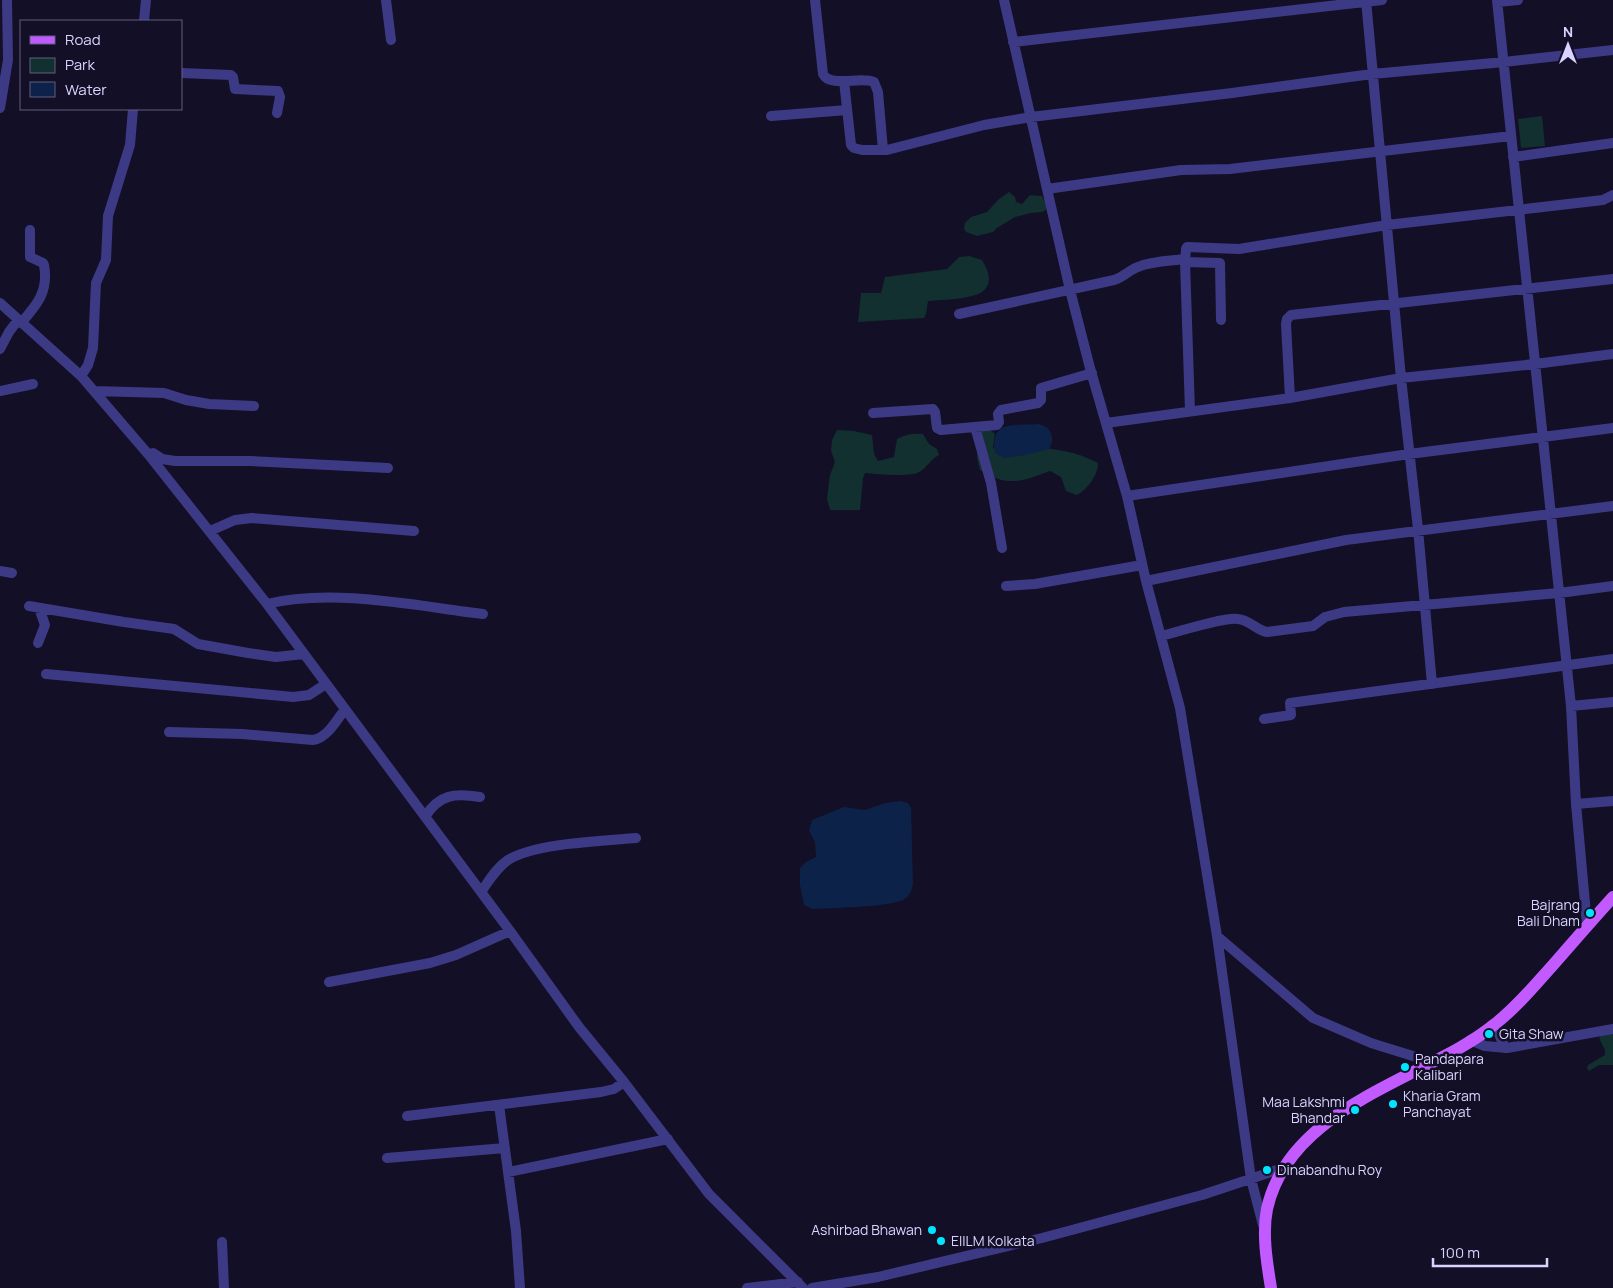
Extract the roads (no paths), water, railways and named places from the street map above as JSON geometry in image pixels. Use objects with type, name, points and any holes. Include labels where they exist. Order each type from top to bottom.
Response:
[{"type":"main road","points":[[1271,1288],[1265,1234],[1267,1210],[1283,1168],[1296,1150],[1313,1132],[1342,1111],[1495,1025],[1522,1000],[1613,896]]},
{"type":"street","points":[[0,106],[8,60],[7,0]]},
{"type":"street","points":[[144,20],[146,0]]},
{"type":"street","points":[[386,0],[391,40]]},
{"type":"street","points":[[815,0],[824,77],[829,80],[844,82],[870,80],[874,82],[877,86],[883,150]]},
{"type":"street","points":[[1004,0],[1070,290],[1127,496],[1142,565],[1180,708],[1217,936],[1252,1179],[1265,1234]]},
{"type":"street","points":[[1013,42],[1382,0]]},
{"type":"street","points":[[1518,0],[1497,1],[1571,706],[1576,804],[1587,925]]},
{"type":"street","points":[[1366,1],[1386,226],[1418,529],[1432,684]]},
{"type":"street","points":[[844,82],[850,139],[854,148],[883,150],[908,146],[993,123],[1031,117],[1232,94],[1372,74],[1613,50]]},
{"type":"street","points":[[182,73],[231,75],[235,89],[278,91],[280,97],[277,112]]},
{"type":"street","points":[[81,376],[88,365],[93,348],[96,283],[106,260],[108,216],[130,145],[134,110]]},
{"type":"street","points":[[771,116],[847,110]]},
{"type":"street","points":[[1047,189],[1181,170],[1230,169],[1511,136]]},
{"type":"street","points":[[1514,157],[1613,143]]},
{"type":"street","points":[[1190,412],[1185,261],[1187,248],[1239,249],[1386,226],[1603,200],[1613,195]]},
{"type":"street","points":[[0,349],[9,332],[41,299],[44,284],[44,265],[30,257],[30,230]]},
{"type":"street","points":[[959,314],[1118,279],[1146,264],[1185,261],[1220,262],[1221,320]]},
{"type":"street","points":[[1290,398],[1286,324],[1290,315],[1613,279]]},
{"type":"street","points":[[0,303],[81,376],[148,454],[267,604],[579,1027],[624,1082],[709,1194],[800,1285]]},
{"type":"street","points":[[1106,423],[1290,398],[1401,378],[1613,354]]},
{"type":"street","points":[[873,413],[933,409],[936,412],[937,428],[939,429],[998,425],[999,412],[1003,409],[1038,403],[1041,400],[1040,390],[1044,386],[1092,373]]},
{"type":"street","points":[[0,391],[33,384]]},
{"type":"street","points":[[94,391],[164,393],[186,400],[209,404],[254,406]]},
{"type":"street","points":[[975,427],[991,483],[1002,548]]},
{"type":"street","points":[[1127,496],[1409,454],[1613,428]]},
{"type":"street","points":[[148,454],[153,453],[162,459],[175,461],[250,461],[388,468]]},
{"type":"street","points":[[1146,581],[1346,540],[1418,529],[1613,506]]},
{"type":"street","points":[[210,531],[235,520],[252,518],[414,531]]},
{"type":"street","points":[[1006,586],[1035,584],[1142,565]]},
{"type":"street","points":[[0,572],[12,573]]},
{"type":"street","points":[[1161,636],[1232,618],[1246,621],[1266,632],[1313,626],[1325,617],[1339,613],[1559,593],[1613,586]]},
{"type":"street","points":[[267,604],[304,598],[334,598],[483,614]]},
{"type":"street","points":[[38,643],[45,625],[34,607],[174,629],[198,644],[276,658],[304,654]]},
{"type":"street","points":[[1264,720],[1291,715],[1290,703],[1613,659]]},
{"type":"street","points":[[46,674],[293,697],[309,695],[326,684]]},
{"type":"street","points":[[1571,706],[1613,702]]},
{"type":"street","points":[[169,732],[242,734],[313,740],[321,738],[345,709]]},
{"type":"street","points":[[425,817],[435,804],[445,797],[466,795],[480,797]]},
{"type":"street","points":[[1576,804],[1613,800]]},
{"type":"street","points":[[481,892],[494,872],[506,861],[519,854],[534,850],[633,838]]},
{"type":"street","points":[[329,982],[430,963],[456,955],[510,931]]},
{"type":"street","points":[[1217,936],[1313,1018],[1372,1043],[1432,1062]]},
{"type":"street","points":[[1495,1025],[1505,1048]]},
{"type":"street","points":[[1470,1040],[1485,1046],[1505,1048],[1613,1029]]},
{"type":"street","points":[[407,1116],[601,1092],[614,1089],[624,1082]]},
{"type":"street","points":[[500,1105],[516,1231],[520,1288]]},
{"type":"street","points":[[508,1172],[668,1139]]},
{"type":"street","points":[[387,1158],[505,1148]]},
{"type":"street","points":[[812,1288],[878,1277],[1042,1238],[1202,1195],[1283,1168]]},
{"type":"street","points":[[222,1242],[224,1288]]},
{"type":"street","points":[[747,1288],[800,1285]]},
{"type":"water","points":[[1039,424],[1047,428],[1051,433],[1052,441],[1049,449],[1004,458],[996,454],[994,448],[995,439],[1001,429],[1012,425]]},
{"type":"water","points":[[900,801],[908,803],[911,808],[913,883],[907,897],[896,902],[873,906],[812,909],[804,905],[800,885],[800,868],[806,862],[816,857],[815,842],[809,831],[812,820],[844,807],[865,810],[885,803]]},
{"type":"place","name":"Bajrang Bali Dham","points":[[1590,913]]},
{"type":"place","name":"Gita Shaw","points":[[1489,1034]]},
{"type":"place","name":"Pandapara Kalibari","points":[[1405,1067]]},
{"type":"place","name":"Kharia Gram Panchayat","points":[[1393,1104]]},
{"type":"place","name":"Maa Lakshmi Bhandar","points":[[1355,1110]]},
{"type":"place","name":"Dinabandhu Roy","points":[[1267,1170]]},
{"type":"place","name":"Ashirbad Bhawan","points":[[932,1230]]},
{"type":"place","name":"EIILM Kolkata","points":[[941,1241]]}]
